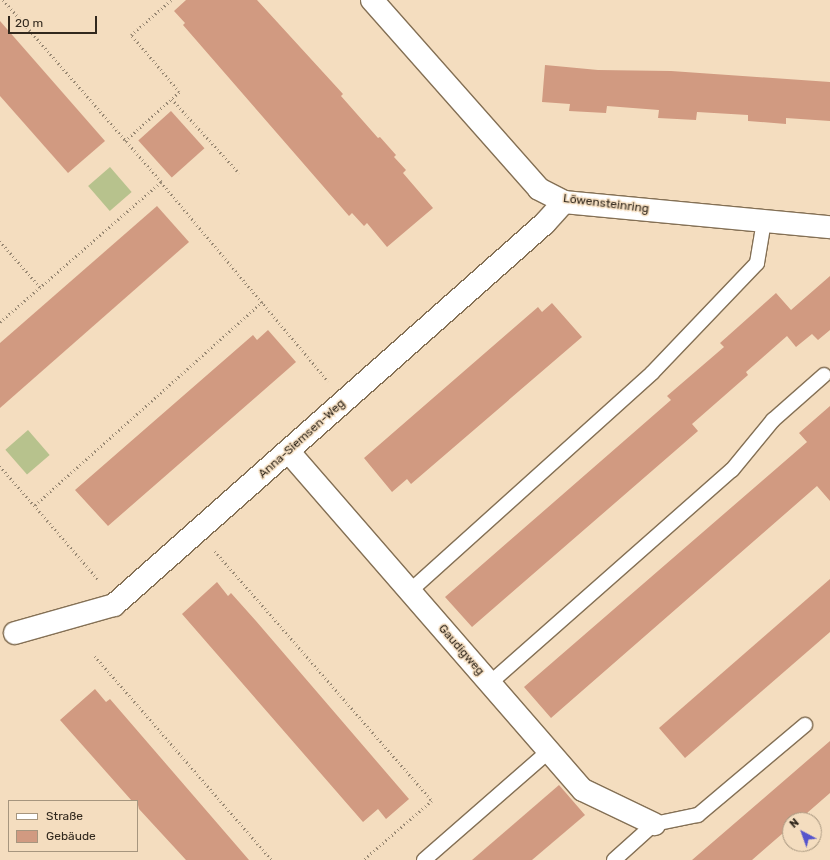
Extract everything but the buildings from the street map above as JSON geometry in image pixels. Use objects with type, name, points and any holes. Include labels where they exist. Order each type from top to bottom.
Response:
[{"type":"street","name":"Löwensteinring","points":[[372,0],[539,189],[564,202],[830,227]]},
{"type":"street","name":"Anna-Siemsen-Weg","points":[[15,633],[114,605],[545,223],[564,202]]},
{"type":"street","name":"Gaudigweg","points":[[288,451],[583,790],[654,824]]},
{"type":"lane","points":[[410,591],[652,373],[758,263],[764,221]]},
{"type":"lane","points":[[490,683],[732,470],[773,420],[824,375]]},
{"type":"lane","points":[[614,860],[654,824],[698,815],[805,725]]},
{"type":"lane","points":[[424,860],[549,751]]},
{"type":"path","points":[[3,0],[161,182],[328,382]]},
{"type":"path","points":[[125,141],[179,92],[131,35],[171,0]]},
{"type":"path","points":[[172,98],[239,173]]},
{"type":"path","points":[[0,322],[161,182]]},
{"type":"path","points":[[0,241],[40,287]]},
{"type":"path","points":[[35,505],[262,302]]},
{"type":"path","points":[[0,466],[98,578]]},
{"type":"path","points":[[215,551],[432,801],[364,860]]},
{"type":"path","points":[[95,656],[272,860]]},
{"type":"green space","points":[[110,167],[132,192],[110,211],[88,186]]},
{"type":"green space","points":[[28,430],[50,455],[27,475],[5,450]]}]
